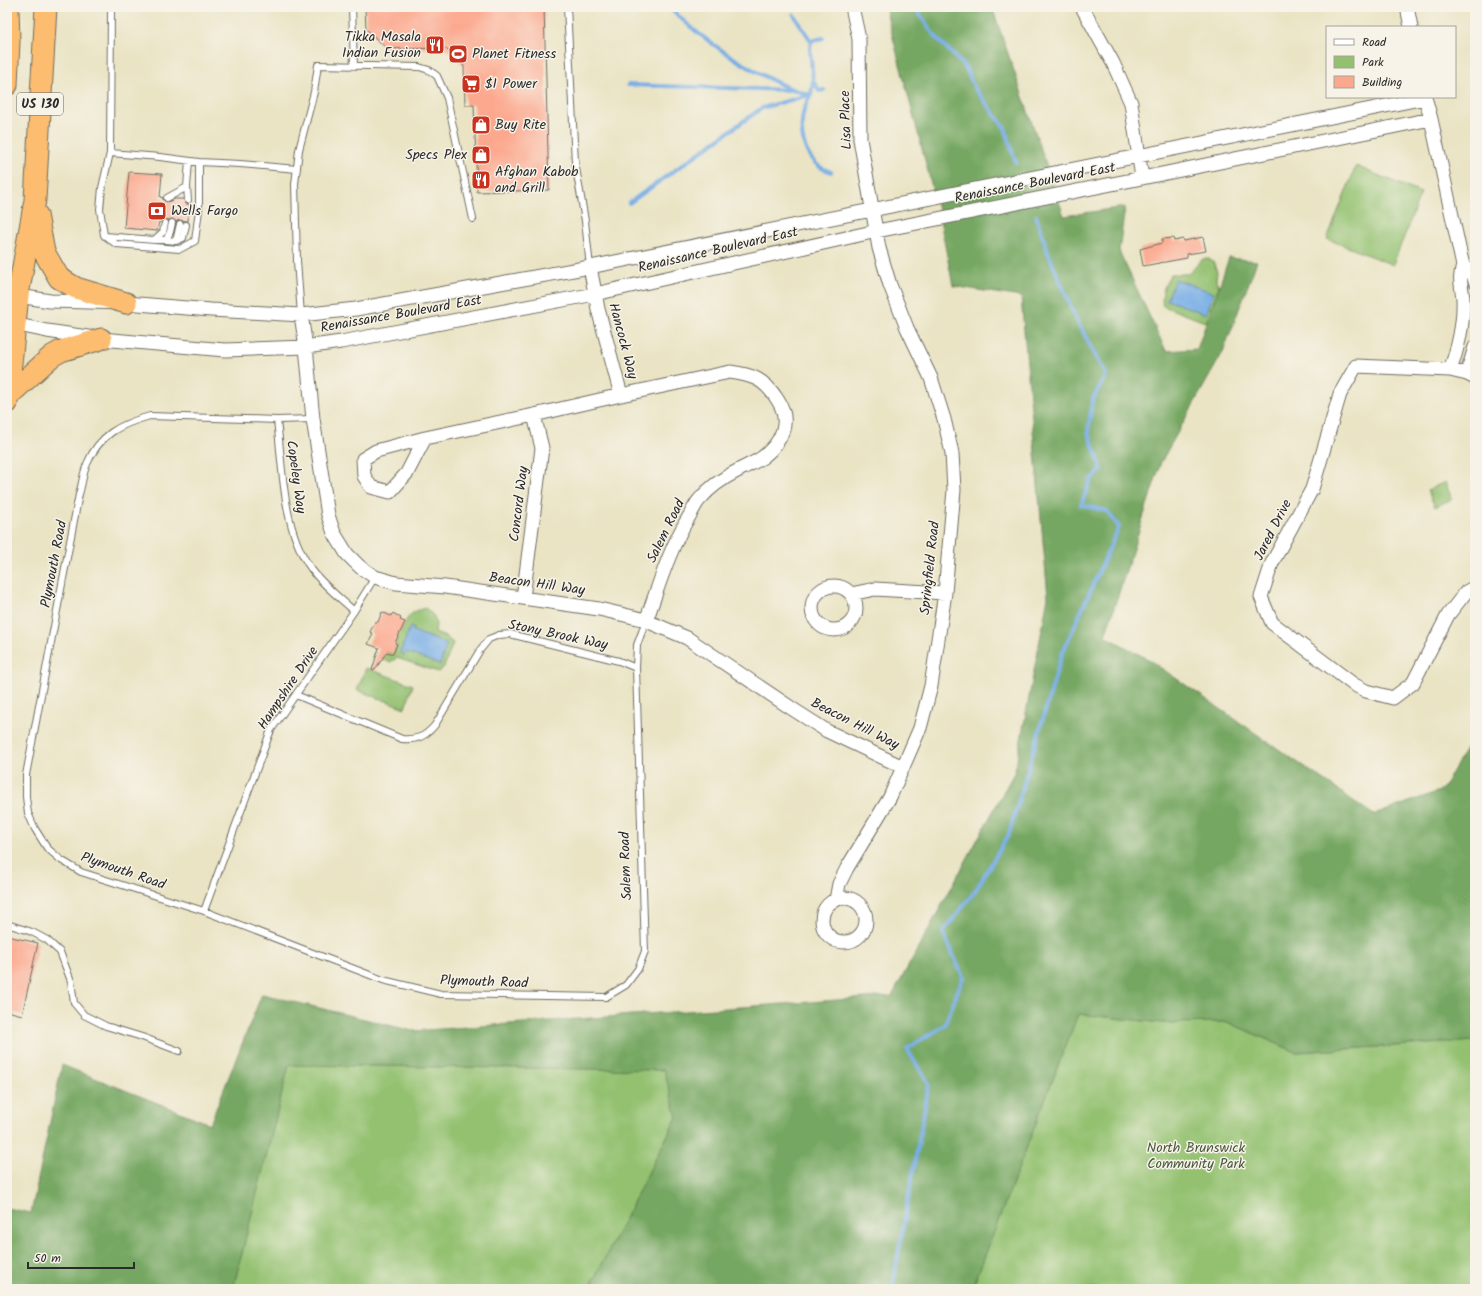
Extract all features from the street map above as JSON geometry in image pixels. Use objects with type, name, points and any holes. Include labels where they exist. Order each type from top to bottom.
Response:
[{"type":"highway","name":"US 130","points":[[7,85],[9,40],[8,7]]},
{"type":"highway","name":"US 130","points":[[8,400],[13,294],[34,200],[46,7]]},
{"type":"highway","points":[[34,200],[44,252],[59,278],[76,288],[126,302]]},
{"type":"highway","points":[[8,400],[52,356],[61,351],[101,339]]},
{"type":"street","name":"Lisa Place","points":[[852,7],[859,39],[860,139],[876,231]]},
{"type":"street","points":[[1082,7],[1113,63],[1131,103],[1142,178]]},
{"type":"street","points":[[1407,7],[1411,26]]},
{"type":"street","name":"Renaissance Boulevard East","points":[[13,294],[50,301],[126,302],[212,310],[301,315],[356,309],[590,267],[1420,98]]},
{"type":"street","points":[[1425,98],[1463,266],[1459,275],[1463,299],[1461,328],[1450,370]]},
{"type":"street","name":"Renaissance Boulevard East","points":[[11,323],[47,331],[101,339],[225,350],[306,348],[595,294],[876,231],[1431,119]]},
{"type":"street","name":"Springfield Road","points":[[836,900],[839,884],[890,797],[920,728],[931,686],[945,594],[954,490],[952,453],[944,419],[931,378],[907,328],[890,285],[879,248],[876,231]]},
{"type":"street","points":[[1463,266],[1472,271],[1475,281]]},
{"type":"street","name":"Hancock Way","points":[[590,267],[595,294],[621,395]]},
{"type":"street","name":"Beacon Hill Way","points":[[301,315],[313,419],[328,515],[334,533],[347,554],[360,567],[375,577],[396,583],[445,587],[599,608],[646,621],[687,638],[827,731],[903,767]]},
{"type":"street","points":[[1471,376],[1475,347]]},
{"type":"street","name":"Jared Drive","points":[[1471,376],[1450,370],[1356,366],[1340,394],[1312,489],[1272,562],[1261,597],[1272,623],[1353,684],[1366,692],[1393,698],[1413,683],[1448,615],[1466,592],[1475,587]]},
{"type":"street","name":"Salem Road","points":[[425,438],[407,473],[390,492],[371,487],[364,476],[363,459],[376,451],[425,438],[730,372],[747,374],[760,380],[772,391],[781,404],[785,419],[783,433],[774,446],[762,458],[738,470],[717,484],[700,499],[684,525],[668,559],[646,621]]},
{"type":"street","name":"Concord Way","points":[[523,598],[542,448],[534,415]]},
{"type":"street","points":[[851,594],[875,589],[945,594]]},
{"type":"lane","points":[[111,7],[110,153],[102,188],[100,209],[104,236],[116,244],[180,248],[194,241],[198,210],[199,162]]},
{"type":"lane","points":[[352,7],[354,66]]},
{"type":"lane","points":[[567,7],[575,162],[585,221],[590,267]]},
{"type":"lane","points":[[301,315],[297,261],[295,184],[299,150],[314,92],[318,65],[418,67],[429,70],[437,76],[442,84],[447,98],[473,219]]},
{"type":"lane","points":[[110,153],[199,162],[297,169]]},
{"type":"lane","points":[[185,199],[188,161]]},
{"type":"lane","points":[[167,198],[187,187]]},
{"type":"lane","points":[[176,199],[187,187]]},
{"type":"lane","points":[[154,240],[163,232],[165,223]]},
{"type":"lane","points":[[166,240],[172,224]]},
{"type":"lane","points":[[104,236],[176,241],[183,224]]},
{"type":"lane","name":"Plymouth Road","points":[[313,419],[276,420],[150,416],[130,421],[112,430],[97,445],[86,465],[79,494],[26,775],[28,813],[35,829],[47,848],[61,860],[81,872],[204,910],[384,980],[441,994],[606,997]]},
{"type":"lane","name":"Copeley Way","points":[[276,420],[286,505],[292,528],[303,555],[315,575],[354,611]]},
{"type":"lane","name":"Hampshire Drive","points":[[204,910],[271,730],[354,611],[375,577]]},
{"type":"lane","name":"Salem Road","points":[[606,997],[626,986],[638,969],[645,951],[636,668],[637,645],[646,621]]},
{"type":"lane","name":"Stony Brook Way","points":[[296,695],[402,739],[411,740],[428,734],[435,725],[480,650],[490,639],[500,635],[510,634],[619,661],[636,668]]},
{"type":"lane","points":[[7,924],[32,932],[47,940],[60,952],[71,980],[74,1003],[84,1015],[106,1026],[142,1037],[179,1051]]},
{"type":"green space","points":[[885,7],[992,7],[1064,216],[1125,207],[1119,251],[1166,351],[1197,349],[1229,258],[1257,261],[1223,352],[1161,462],[1105,636],[1148,659],[1374,815],[1442,790],[1475,734],[1475,1041],[1296,1052],[1227,1022],[1163,1023],[1078,1014],[972,1289],[589,1289],[677,1117],[664,1070],[289,1065],[233,1289],[7,1289],[7,1208],[31,1213],[62,1065],[210,1124],[262,994],[413,1031],[892,996],[1015,771],[1048,597],[1021,297],[953,286],[938,210]]},
{"type":"green space","points":[[1356,166],[1421,193],[1393,265],[1327,239]]},
{"type":"green space","points":[[1203,259],[1209,259],[1214,263],[1217,272],[1216,280],[1219,287],[1210,320],[1205,322],[1163,306],[1162,302],[1164,289],[1171,274],[1188,274]]},
{"type":"green space","points":[[1445,482],[1452,499],[1435,507],[1427,490]]},
{"type":"green space","points":[[425,608],[434,616],[436,625],[435,633],[446,637],[453,643],[444,667],[438,672],[397,658],[390,662],[385,661],[381,657],[387,652],[393,654],[397,644],[391,641],[395,631],[400,633],[409,616],[415,611]]},
{"type":"green space","points":[[366,668],[413,685],[405,708],[357,690]]},
{"type":"green space","name":"North Brunswick Community Park","points":[[1078,1014],[1163,1023],[1227,1022],[1296,1052],[1475,1041],[1475,1289],[972,1289]]},
{"type":"green space","points":[[289,1065],[664,1070],[677,1117],[589,1289],[233,1289]]},
{"type":"water","points":[[1175,279],[1214,293],[1206,314],[1167,300]]},
{"type":"water","points":[[410,627],[413,628],[413,631],[447,644],[440,665],[406,652],[404,655],[400,653]]},
{"type":"building","points":[[365,7],[544,7],[549,190],[477,192],[474,105],[465,105],[464,66],[445,48],[387,49],[366,29]]},
{"type":"building","name":"Wells Fargo","points":[[129,172],[162,174],[160,197],[167,202],[175,199],[183,199],[186,204],[190,204],[188,221],[179,220],[176,222],[173,219],[163,219],[159,222],[157,231],[124,228]]},
{"type":"building","points":[[1203,237],[1206,251],[1187,254],[1187,258],[1143,266],[1140,249],[1162,243],[1162,239],[1173,238],[1174,241],[1183,239],[1184,241]]},
{"type":"building","points":[[382,612],[391,616],[393,613],[401,618],[400,620],[405,622],[395,643],[397,644],[393,654],[387,652],[374,671],[372,670],[379,648],[368,644],[373,634],[370,632],[375,622],[378,622]]},
{"type":"building","points":[[7,936],[38,943],[22,1015],[7,1011]]},
{"type":"waterway","points":[[670,7],[698,33],[736,59],[776,82],[811,95],[813,80],[810,49],[811,41],[823,38]]},
{"type":"waterway","points":[[915,7],[933,34],[966,68],[974,87],[1005,128],[1016,163]]},
{"type":"waterway","points":[[794,15],[811,41]]},
{"type":"waterway","points":[[813,80],[819,91],[824,90]]},
{"type":"waterway","points":[[628,85],[793,90]]},
{"type":"waterway","points":[[629,203],[762,108],[808,95]]},
{"type":"waterway","points":[[811,95],[806,103],[803,113],[802,133],[804,143],[807,152],[813,160],[820,167],[831,172]]},
{"type":"waterway","points":[[892,1289],[929,1084],[907,1049],[945,1025],[963,977],[943,932],[975,891],[1009,834],[1062,654],[1119,527],[1107,511],[1081,505],[1091,479],[1102,470],[1088,432],[1092,401],[1106,375],[1076,319],[1049,255],[1036,216]]},
{"type":"place","name":"Tikka Masala Indian Fusion","points":[[435,45]]},
{"type":"place","name":"Planet Fitness","points":[[458,54]]},
{"type":"place","name":"$1 Power","points":[[471,84]]},
{"type":"place","name":"Buy Rite","points":[[481,125]]},
{"type":"place","name":"Specs Plex","points":[[481,155]]},
{"type":"place","name":"Afghan Kabob and Grill","points":[[481,180]]},
{"type":"place","name":"Wells Fargo","points":[[157,211]]}]
